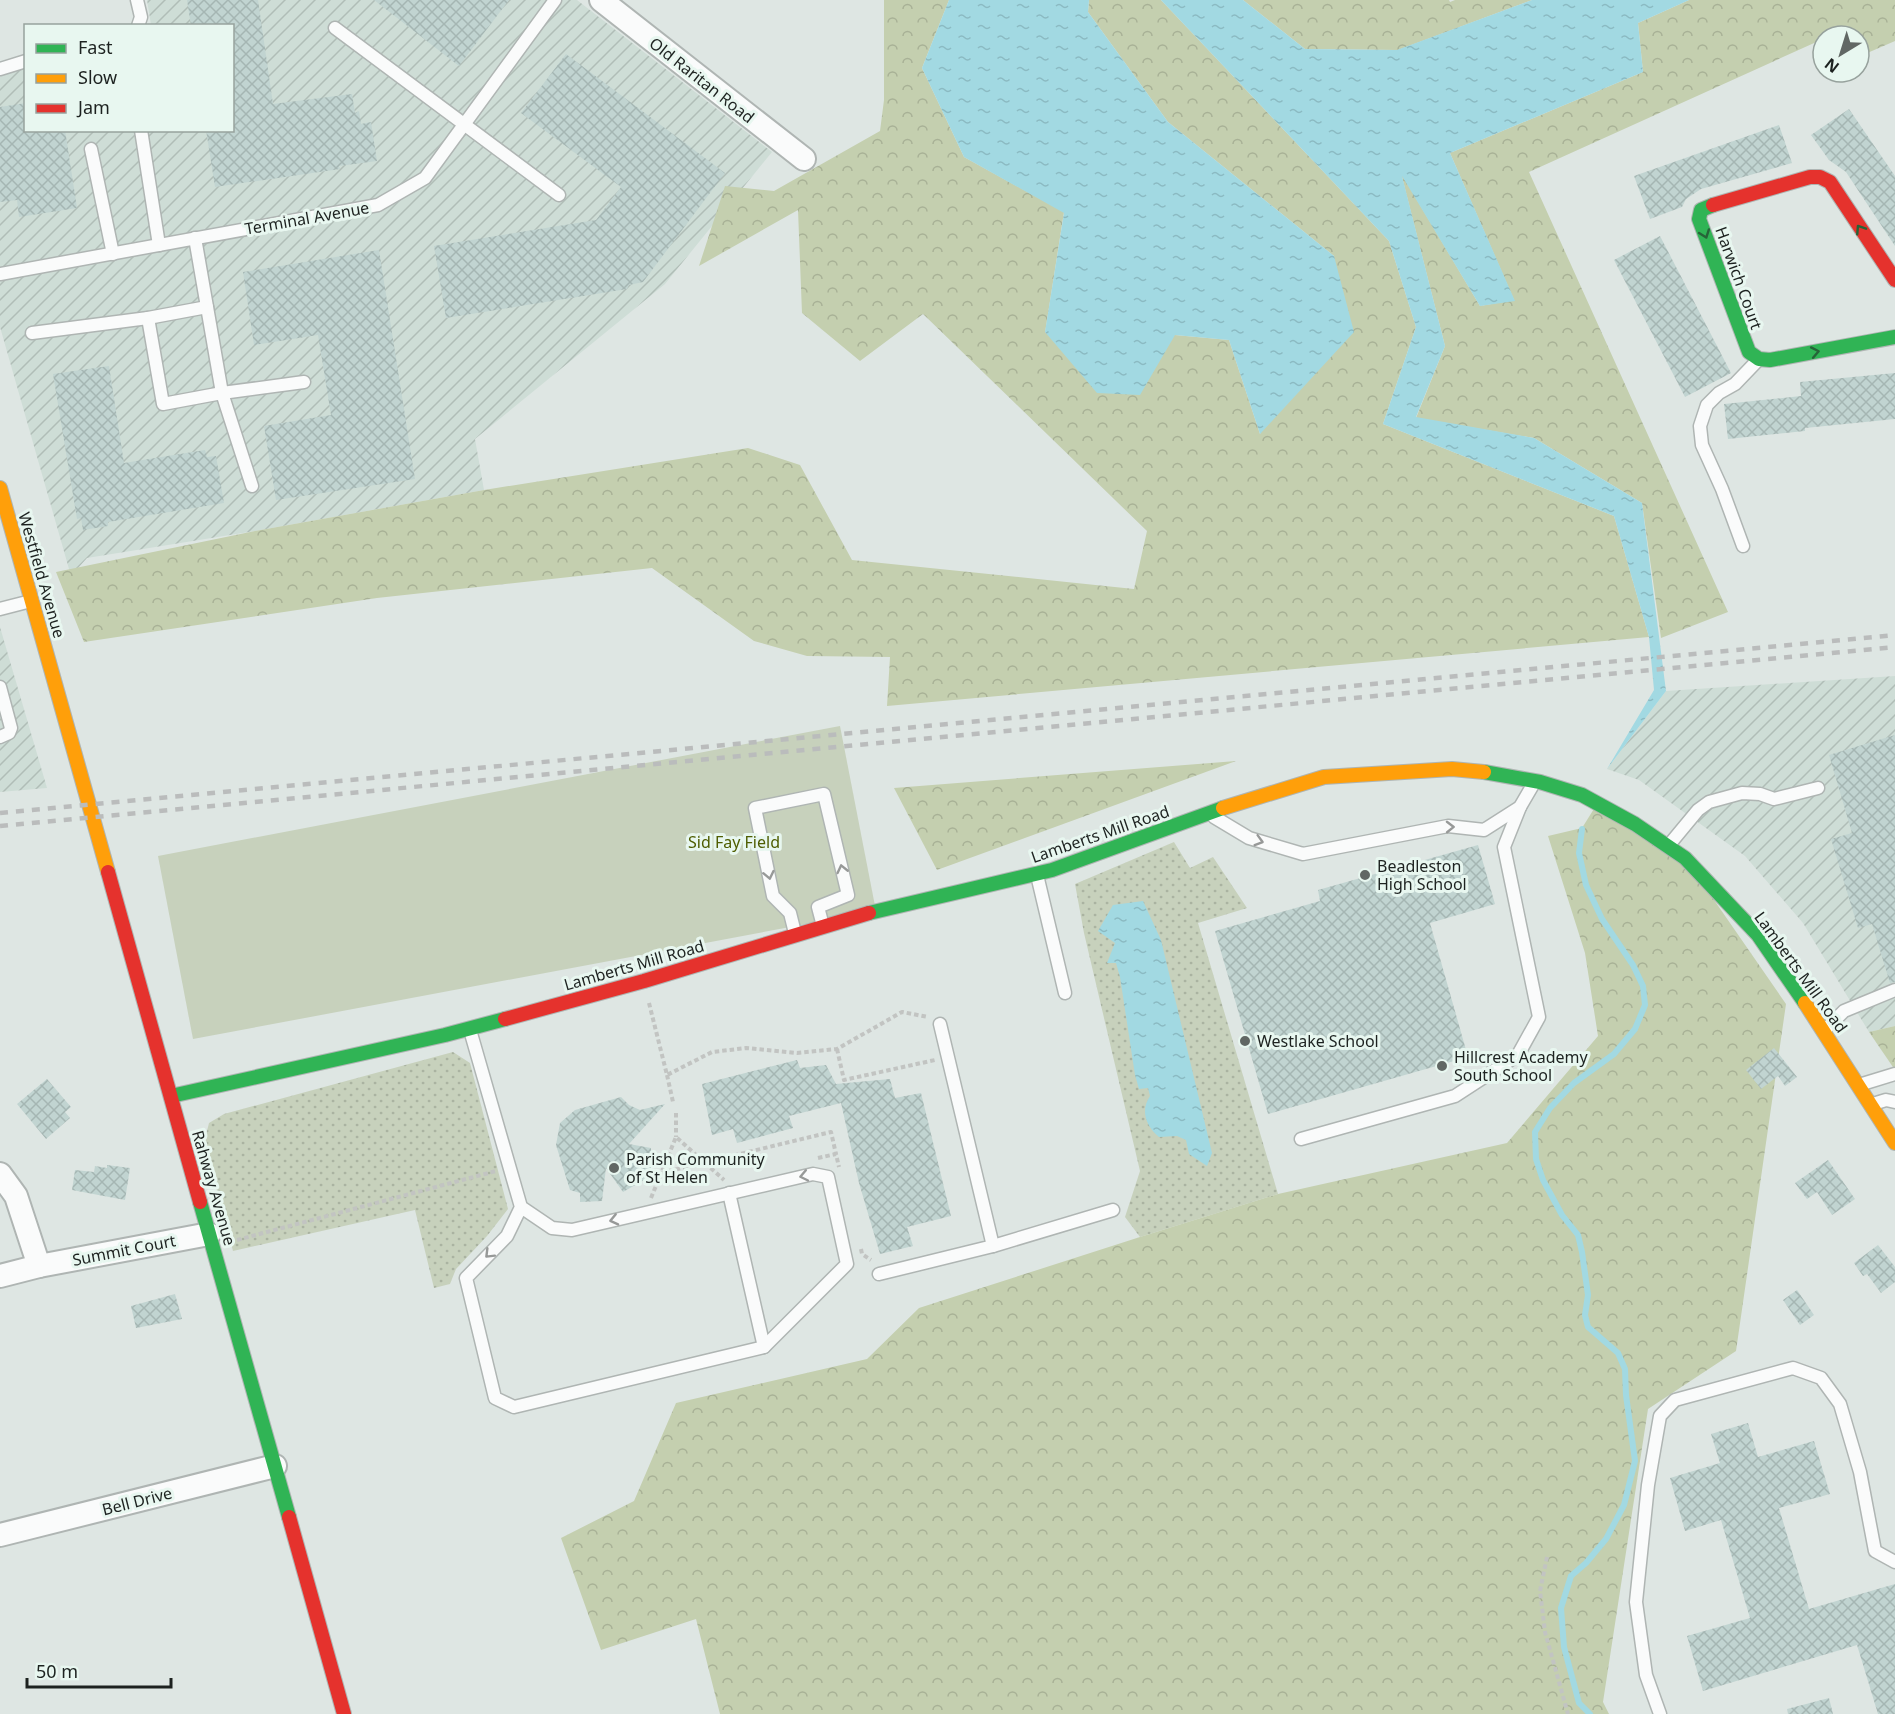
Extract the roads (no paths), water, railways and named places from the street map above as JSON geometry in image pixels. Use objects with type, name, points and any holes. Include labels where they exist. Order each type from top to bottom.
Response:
[{"type":"street","name":"Old Raritan Road","points":[[600,0],[804,159]]},
{"type":"street","name":"Harwich Court","points":[[1759,359],[1749,352],[1699,219],[1701,210],[1706,207],[1810,177],[1820,177],[1830,182],[1895,280]]},
{"type":"street","points":[[1759,359],[1770,360],[1895,337]]},
{"type":"street","name":"Westfield Avenue","points":[[0,489],[52,671]]},
{"type":"street","name":"Rahway Avenue","points":[[52,671],[344,1714]]},
{"type":"street","name":"Lamberts Mill Road","points":[[171,1096],[470,1028],[644,981],[876,911],[1037,874],[1248,799],[1324,777],[1461,769],[1535,781],[1582,795],[1635,824],[1685,858],[1758,935],[1824,1031],[1895,1143]]},
{"type":"street","points":[[0,1174],[16,1196],[39,1266]]},
{"type":"street","name":"Summit Court","points":[[0,1276],[39,1266],[211,1240]]},
{"type":"street","name":"Bell Drive","points":[[0,1535],[275,1466]]},
{"type":"lane","points":[[137,0],[141,17],[139,24]]},
{"type":"lane","name":"Terminal Avenue","points":[[0,274],[378,206],[425,178],[555,0]]},
{"type":"lane","points":[[335,28],[559,195]]},
{"type":"lane","points":[[0,69],[24,62]]},
{"type":"lane","points":[[141,132],[159,245]]},
{"type":"lane","points":[[91,149],[113,254]]},
{"type":"lane","points":[[195,238],[222,393],[252,486]]},
{"type":"lane","points":[[32,333],[148,318],[207,307]]},
{"type":"lane","points":[[148,318],[163,404],[304,382]]},
{"type":"lane","points":[[1743,546],[1722,489],[1702,445],[1700,426],[1707,405],[1719,393],[1735,384],[1759,359]]},
{"type":"lane","points":[[0,609],[32,601]]},
{"type":"lane","points":[[0,687],[11,728],[9,734],[0,737]]},
{"type":"lane","points":[[1301,1139],[1455,1096],[1518,1055],[1539,1017],[1504,847],[1520,807],[1535,781]]},
{"type":"lane","points":[[1668,846],[1698,810],[1708,802],[1742,793],[1760,794],[1774,799],[1818,788]]},
{"type":"lane","points":[[796,935],[790,913],[773,896],[755,808],[824,794],[848,895],[818,907],[823,927]]},
{"type":"lane","points":[[1208,814],[1249,838],[1304,854],[1448,826],[1484,830],[1520,807]]},
{"type":"lane","points":[[1037,874],[1065,993]]},
{"type":"lane","points":[[1824,1031],[1844,1011],[1895,990]]},
{"type":"lane","points":[[935,1021],[993,1246]]},
{"type":"lane","points":[[470,1028],[521,1207],[552,1228],[572,1230],[813,1174],[828,1177],[847,1264],[764,1347],[514,1407],[495,1398],[466,1278],[507,1236],[521,1207]]},
{"type":"lane","points":[[1858,1085],[1895,1074]]},
{"type":"lane","points":[[1871,1104],[1886,1100],[1895,1102]]},
{"type":"lane","points":[[729,1193],[764,1347]]},
{"type":"lane","points":[[879,1274],[993,1246],[1113,1210]]},
{"type":"lane","points":[[1660,1714],[1646,1675],[1636,1602],[1648,1485],[1660,1416],[1675,1400],[1793,1368],[1821,1378],[1840,1404],[1860,1472],[1875,1551],[1895,1562]]},
{"type":"water","points":[[949,0],[1089,0],[1088,12],[1168,122],[1334,256],[1354,332],[1260,434],[1229,340],[1175,335],[1140,395],[1097,393],[1045,332],[1064,213],[964,157],[922,68]]},
{"type":"water","points":[[1161,0],[1243,0],[1305,49],[1397,50],[1532,0],[1689,0],[1638,23],[1643,72],[1450,153],[1515,301],[1480,306],[1402,176],[1445,346],[1416,417],[1534,438],[1642,503],[1666,691],[1607,769],[1654,690],[1649,637],[1614,516],[1383,424],[1416,327],[1389,241]]},
{"type":"water","points":[[1143,901],[1161,940],[1212,1153],[1207,1166],[1189,1154],[1186,1140],[1177,1136],[1159,1137],[1148,1123],[1145,1107],[1150,1096],[1148,1088],[1139,1089],[1135,1075],[1120,977],[1116,963],[1107,963],[1115,943],[1098,931],[1113,905]]},
{"type":"waterway","points":[[1582,829],[1579,853],[1586,885],[1602,919],[1633,965],[1643,986],[1645,1005],[1635,1029],[1614,1054],[1574,1083],[1550,1108],[1535,1132],[1536,1159],[1543,1180],[1562,1215],[1578,1235],[1588,1295],[1585,1315],[1588,1327],[1618,1353],[1625,1369],[1626,1395],[1635,1461],[1624,1505],[1606,1539],[1586,1563],[1571,1576],[1561,1608],[1564,1647],[1579,1703],[1590,1714]]},
{"type":"railway","points":[[0,813],[1895,635]]},
{"type":"railway","points":[[0,826],[1895,647]]},
{"type":"place","name":"Beadleston High School","points":[[1365,875]]},
{"type":"place","name":"Westlake School","points":[[1245,1041]]},
{"type":"place","name":"Hillcrest Academy South School","points":[[1442,1066]]},
{"type":"place","name":"Parish Community of St Helen","points":[[614,1168]]},
{"type":"park label","name":"Sid Fay Field","points":[[734,842]]}]
